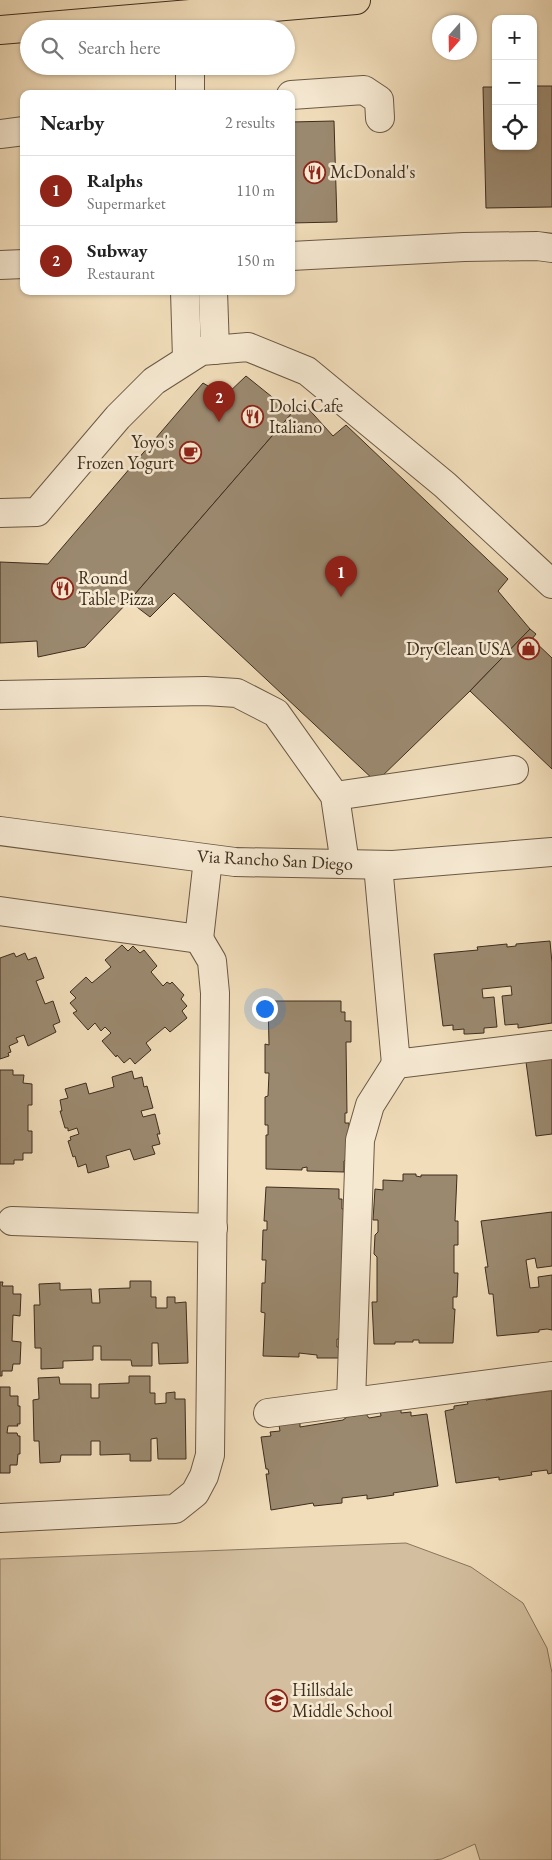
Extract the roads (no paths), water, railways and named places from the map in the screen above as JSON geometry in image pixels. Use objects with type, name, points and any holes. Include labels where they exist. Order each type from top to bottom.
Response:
[{"type":"main road","points":[[197,20],[356,0]]},
{"type":"main road","points":[[0,30],[20,29]]},
{"type":"street","points":[[190,75],[190,90]]},
{"type":"street","points":[[295,95],[364,90],[379,100],[380,118]]},
{"type":"street","points":[[0,134],[20,132]]},
{"type":"street","points":[[295,256],[464,247],[537,246],[552,248]]},
{"type":"street","points":[[0,265],[20,264]]},
{"type":"street","points":[[185,295],[187,359]]},
{"type":"street","points":[[213,295],[215,350]]},
{"type":"street","points":[[0,513],[37,512],[118,416],[154,381],[201,351],[248,347],[307,371],[445,485],[552,584]]},
{"type":"street","points":[[0,695],[205,691],[237,693],[276,713],[335,796],[345,864]]},
{"type":"street","points":[[335,796],[514,770]]},
{"type":"street","name":"Via Rancho San Diego","points":[[0,831],[235,862],[378,865],[552,852]]},
{"type":"street","points":[[0,1518],[175,1509],[195,1493],[204,1476],[210,1455],[216,993],[212,961],[199,939],[208,859]]},
{"type":"street","points":[[351,1402],[360,1140],[370,1105],[396,1064],[378,865]]},
{"type":"street","points":[[0,911],[199,939]]},
{"type":"street","points":[[396,1064],[552,1045]]},
{"type":"street","points":[[12,1221],[213,1228]]},
{"type":"street","points":[[268,1413],[552,1376]]},
{"type":"place","name":"McDonald's","points":[[314,172]]},
{"type":"place","name":"Dolci Cafe Italiano","points":[[253,416]]},
{"type":"place","name":"Subway","points":[[219,422]]},
{"type":"place","name":"Yoyo's Frozen Yogurt","points":[[190,452]]},
{"type":"place","name":"Round Table Pizza","points":[[62,588]]},
{"type":"place","name":"Ralphs","points":[[341,597]]},
{"type":"place","name":"DryClean USA","points":[[528,649]]},
{"type":"place","name":"Hillsdale Middle School","points":[[276,1700]]}]
